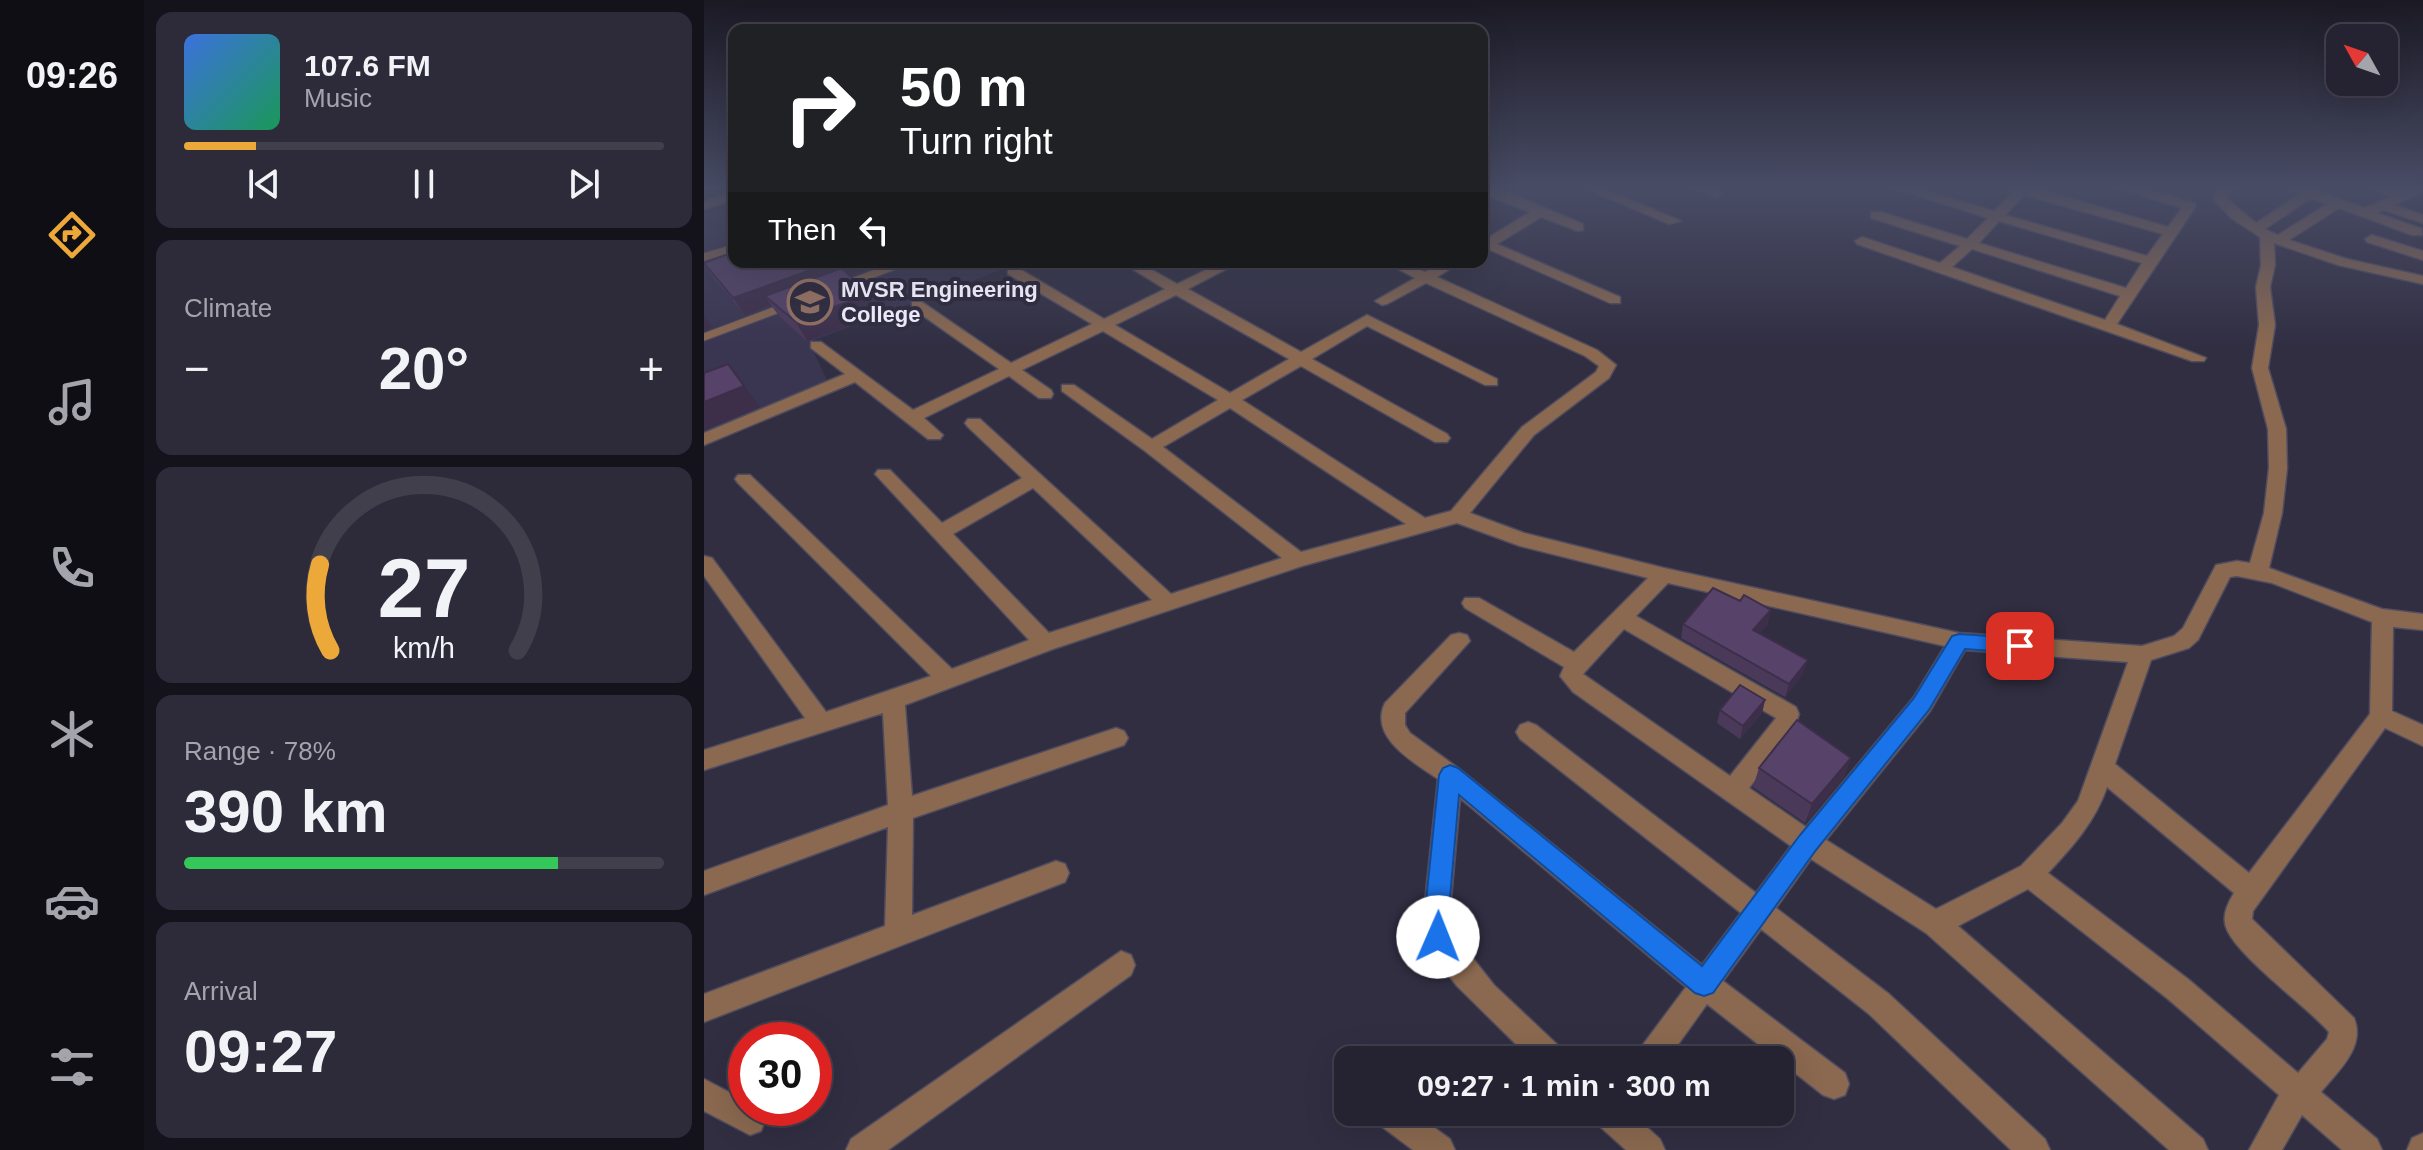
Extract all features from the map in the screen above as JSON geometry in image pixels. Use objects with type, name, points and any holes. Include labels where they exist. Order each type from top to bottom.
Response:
[{"type":"street","points":[[1862,241],[2198,358]]},
{"type":"street","points":[[1959,241],[2130,294]]},
{"type":"street","points":[[1942,268],[1973,241]]},
{"type":"street","points":[[2081,241],[2150,261]]},
{"type":"street","points":[[2109,325],[2165,241]]},
{"type":"street","points":[[2258,572],[2273,513],[2278,468],[2277,429],[2260,368],[2267,325],[2263,287],[2268,265],[2267,241]]},
{"type":"street","points":[[2285,241],[2373,269],[2423,280]]},
{"type":"street","points":[[2377,241],[2423,256]]},
{"type":"street","points":[[1488,246],[1615,300]]},
{"type":"street","points":[[1139,268],[1441,438]]},
{"type":"street","points":[[912,417],[1221,268]]},
{"type":"street","points":[[1405,268],[1591,353],[1608,365],[1603,375],[1528,431],[1473,494],[1458,516]]},
{"type":"street","points":[[1382,301],[1442,268]]},
{"type":"street","points":[[1013,271],[1230,400],[1423,526]]},
{"type":"street","points":[[917,305],[1045,394]]},
{"type":"street","points":[[1151,447],[1367,320],[1491,382]]},
{"type":"street","points":[[816,345],[934,435]]},
{"type":"street","points":[[704,439],[857,375]]},
{"type":"street","points":[[1068,388],[1151,447],[1298,560]]},
{"type":"street","points":[[974,423],[1167,602]]},
{"type":"street","points":[[884,474],[1045,643]]},
{"type":"street","points":[[744,479],[949,680]]},
{"type":"street","points":[[942,532],[1032,480]]},
{"type":"street","points":[[704,760],[893,700],[1045,643],[1167,602],[1298,560],[1458,516],[1520,539],[1664,575],[1959,641],[2142,654],[2181,642],[2191,634],[2223,570],[2232,567],[2258,572],[2383,617],[2423,622]]},
{"type":"street","points":[[705,563],[821,722]]},
{"type":"street","points":[[1664,575],[1576,664],[1571,676],[1581,686],[1808,843],[1935,924],[2192,1150]]},
{"type":"street","points":[[1472,603],[1576,664]]},
{"type":"street","points":[[2265,1150],[2285,1112],[2340,1046],[2344,1028],[2312,991],[2250,940],[2238,923],[2240,907],[2381,716],[2383,617]]},
{"type":"street","points":[[1622,618],[1788,714],[1786,723],[1733,790]]},
{"type":"street","points":[[1459,641],[1393,710],[1394,726],[1402,740],[1450,775],[1704,984],[1834,1084]]},
{"type":"street","points":[[1659,1046],[1808,843],[1922,704],[1959,641]]},
{"type":"street","points":[[1935,924],[2030,875],[2071,831],[2088,806],[2142,654]]},
{"type":"street","points":[[893,700],[901,811],[898,932]]},
{"type":"street","points":[[2381,716],[2423,736]]},
{"type":"street","points":[[1528,732],[1879,1004],[2034,1150]]},
{"type":"street","points":[[704,883],[901,811],[1116,738]]},
{"type":"street","points":[[2102,768],[2251,891]]},
{"type":"street","points":[[1450,775],[1436,921],[1438,937],[1465,975],[1539,1046]]},
{"type":"street","points":[[704,1008],[1056,873]]},
{"type":"street","points":[[2030,875],[2178,989],[2366,1150]]},
{"type":"street","points":[[862,1150],[1121,965]]},
{"type":"street","points":[[704,1094],[728,1108]]},
{"type":"street","points":[[1407,1126],[1439,1150]]},
{"type":"street","points":[[1623,1126],[1649,1150]]},
{"type":"lane","points":[[704,257],[728,250]]},
{"type":"lane","points":[[704,266],[728,258]]},
{"type":"lane","points":[[833,289],[889,268]]},
{"type":"lane","points":[[704,337],[790,305]]},
{"type":"shaded area","name":"MVSR Engineering College","points":[[704,241],[728,241],[728,268],[1006,268],[809,342],[828,382],[704,431]]},
{"type":"building","points":[[728,254],[728,268],[816,268],[733,298],[704,263]]},
{"type":"building","points":[[842,268],[869,295],[795,321],[765,296]]},
{"type":"building","points":[[728,364],[744,386],[704,402],[704,373]]},
{"type":"building","points":[[1713,588],[1740,601],[1744,595],[1771,610],[1753,630],[1808,660],[1789,684],[1683,624]]},
{"type":"building","points":[[1740,685],[1765,700],[1743,726],[1720,710]]},
{"type":"building","points":[[1797,720],[1851,758],[1812,804],[1759,768]]},
{"type":"place","name":"MVSR Engineering College","points":[[810,302]]},
{"type":"route","points":[[1438,937],[1436,921],[1450,775],[1704,984],[1808,843],[1922,704],[1959,641],[2020,646]]}]
